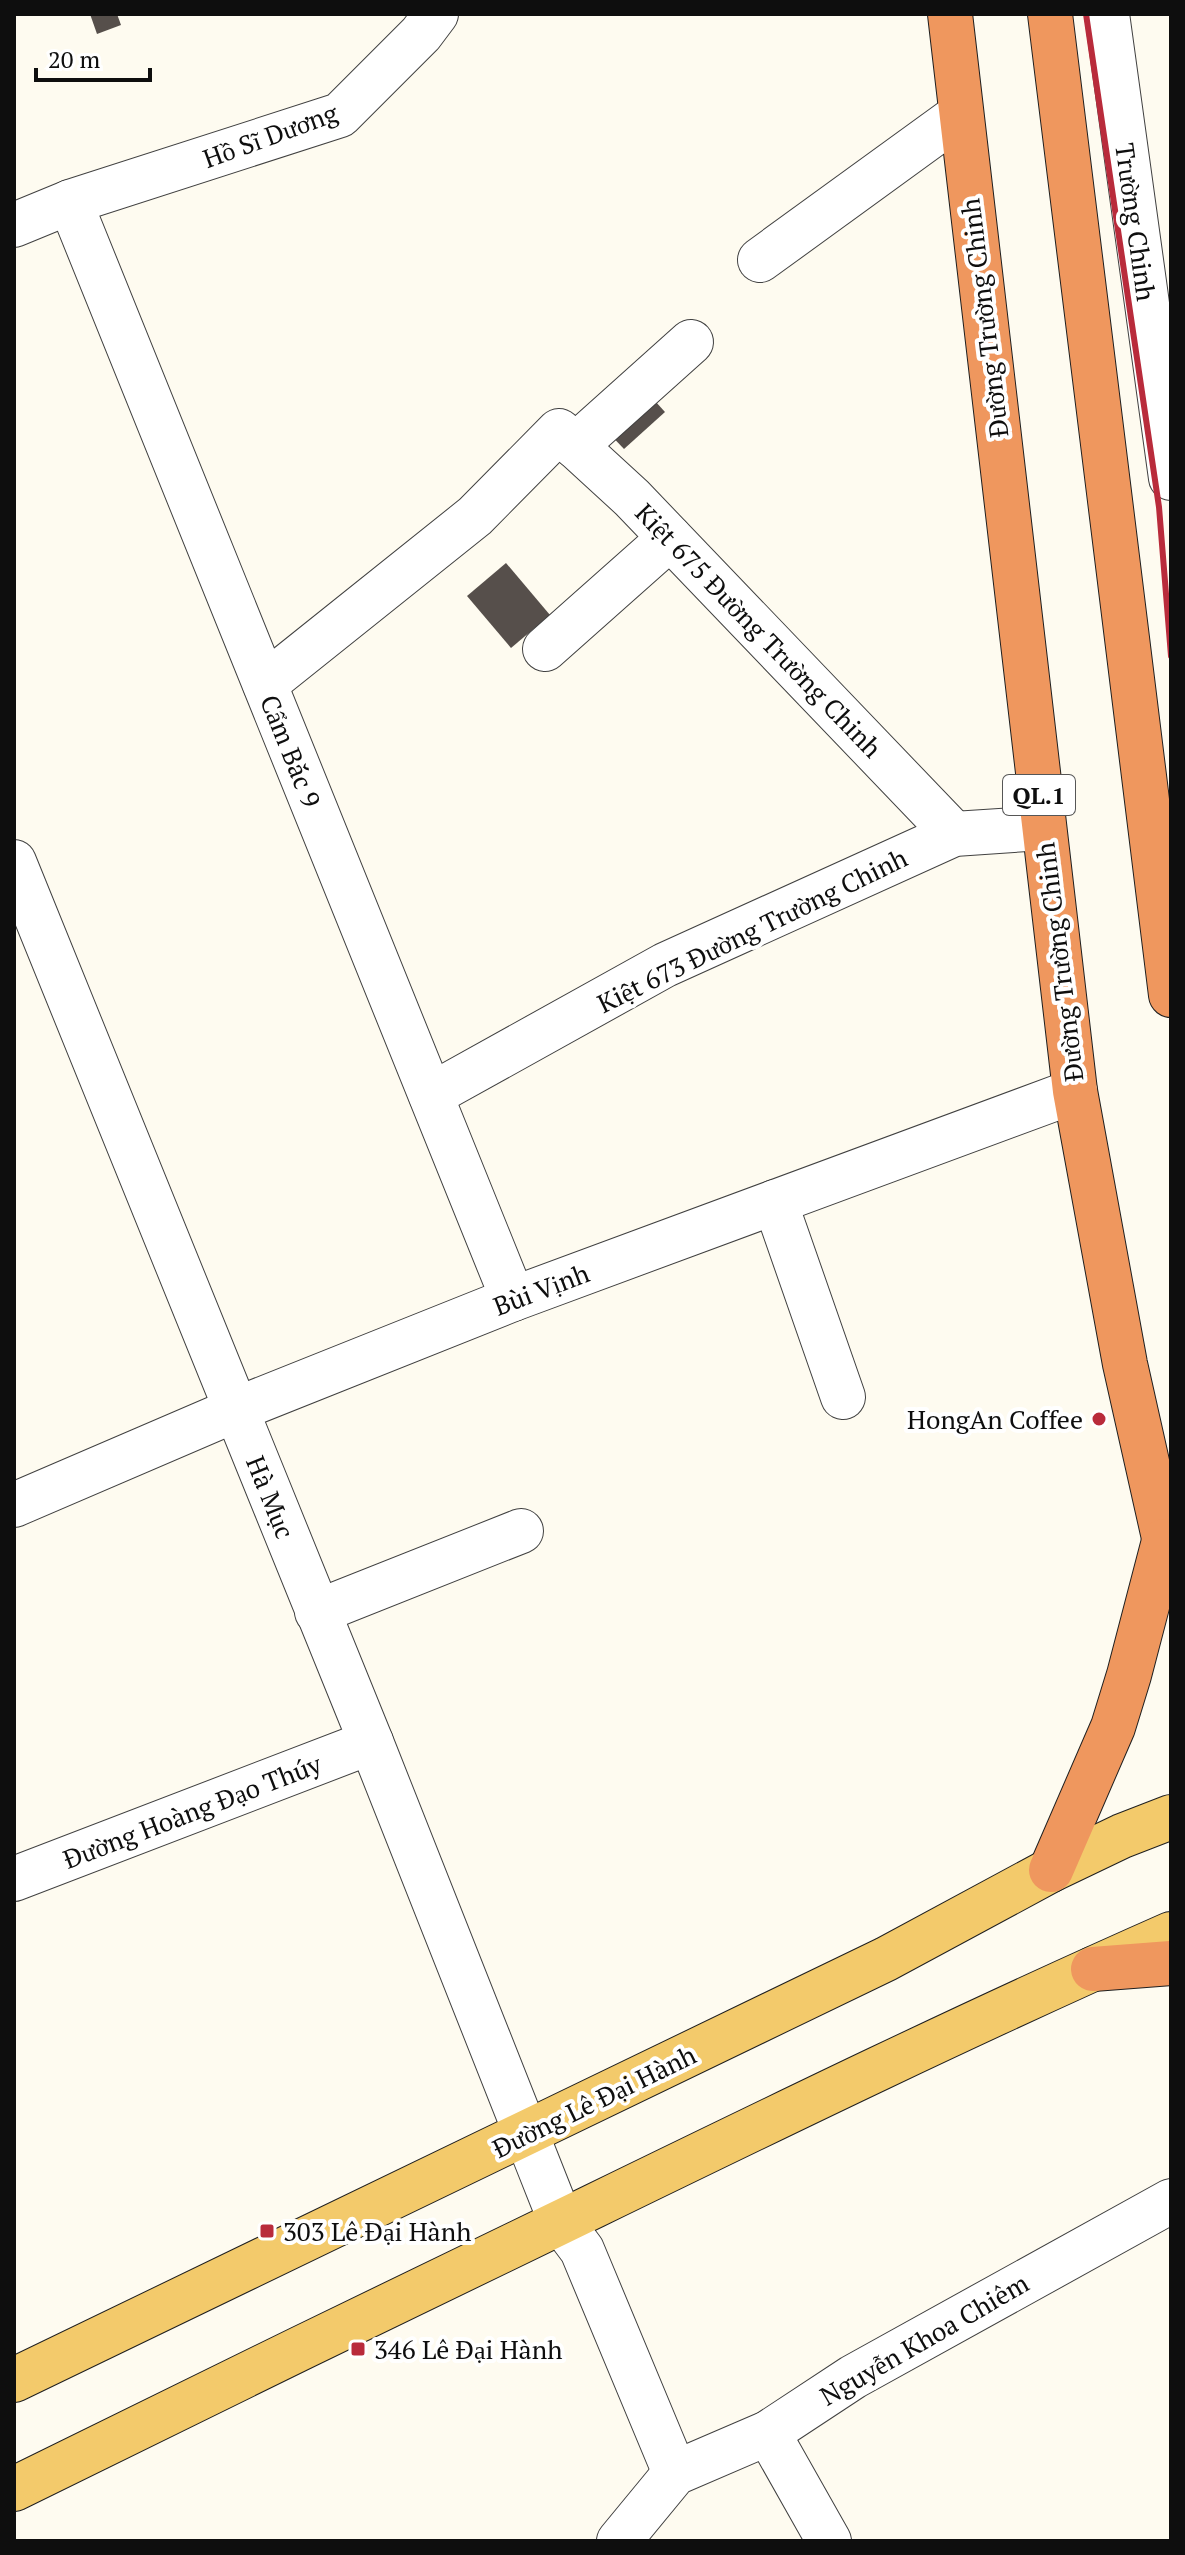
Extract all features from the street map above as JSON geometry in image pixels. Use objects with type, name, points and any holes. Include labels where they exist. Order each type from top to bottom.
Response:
[{"type":"highway","name":"Đường Trường Chinh","points":[[950,14],[1075,1091],[1125,1364],[1168,1555]]},
{"type":"highway","points":[[1050,14],[1171,995]]},
{"type":"highway","points":[[1051,1870],[1113,1727],[1168,1555]]},
{"type":"highway","points":[[1093,1969],[1171,1963]]},
{"type":"main road","name":"Đường Lê Đại Hành","points":[[14,2380],[886,1959],[1051,1870],[1122,1836],[1171,1817]]},
{"type":"main road","points":[[14,2489],[313,2340],[872,2071],[1171,1934]]},
{"type":"street","name":"Hồ Sĩ Dương","points":[[14,225],[70,202],[340,115],[421,34],[436,14]]},
{"type":"street","name":"Trường Chinh","points":[[1107,14],[1171,478]]},
{"type":"street","points":[[760,260],[961,114]]},
{"type":"street","name":"Cẩm Bắc 9","points":[[70,202],[513,1299]]},
{"type":"street","points":[[265,684],[691,342]]},
{"type":"street","name":"Kiệt 675 Đường Trường Chinh","points":[[567,439],[632,498],[954,834]]},
{"type":"street","points":[[545,649],[670,538]]},
{"type":"street","name":"Kiệt 673 Đường Trường Chinh","points":[[431,1095],[665,965],[954,834],[1043,828]]},
{"type":"street","name":"Hà Mục","points":[[14,862],[371,1742],[561,2222],[582,2250],[675,2473]]},
{"type":"street","name":"Bùi Vịnh","points":[[14,1505],[235,1410],[513,1299],[1075,1091]]},
{"type":"street","points":[[775,1202],[843,1397]]},
{"type":"street","points":[[317,1612],[521,1531]]},
{"type":"street","name":"Đường Hoàng Đạo Thúy","points":[[14,1879],[371,1742]]},
{"type":"street","name":"Nguyễn Khoa Chiêm","points":[[675,2473],[768,2433],[853,2377],[1171,2201]]},
{"type":"street","points":[[768,2433],[829,2541]]},
{"type":"street","points":[[619,2541],[675,2473]]},
{"type":"building","points":[[90,14],[117,14],[121,25],[97,34]]},
{"type":"building","points":[[645,390],[665,412],[624,449],[604,428]]},
{"type":"building","points":[[506,563],[550,615],[511,648],[467,596]]},
{"type":"railway","points":[[1086,14],[1159,507],[1171,656]]},
{"type":"place","name":"HongAn Coffee","points":[[1099,1419]]},
{"type":"place","name":"303 Lê Đại Hành","points":[[267,2231]]},
{"type":"place","name":"346 Lê Đại Hành","points":[[358,2349]]}]
